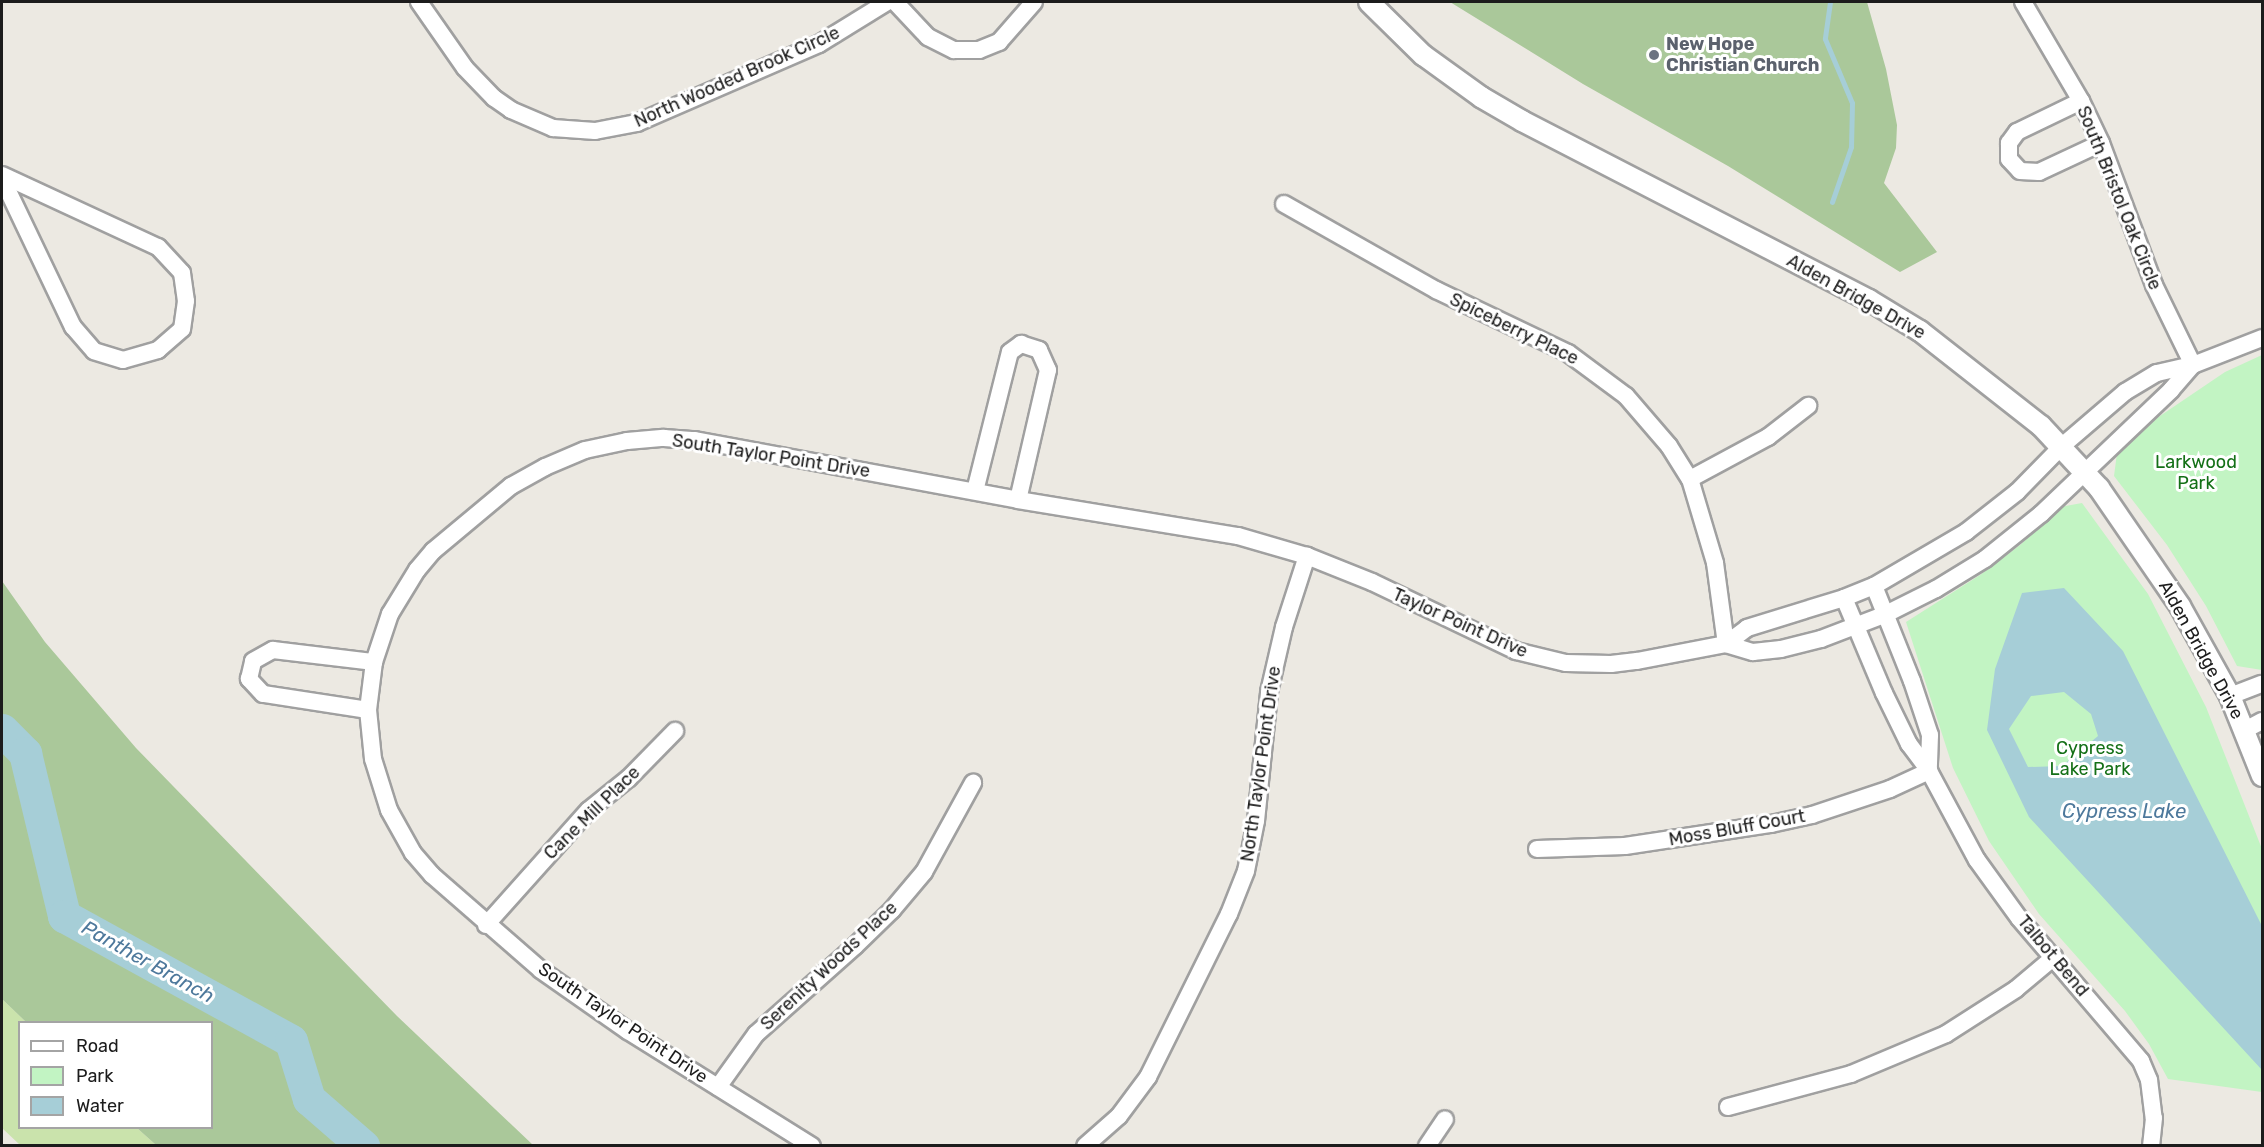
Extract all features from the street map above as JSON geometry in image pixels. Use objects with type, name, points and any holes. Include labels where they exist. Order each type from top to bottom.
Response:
[{"type":"street","name":"North Wooded Brook Circle","points":[[419,2],[465,68],[494,98],[511,110],[553,128],[595,131],[637,123],[819,44],[887,2]]},
{"type":"street","points":[[895,2],[928,37],[954,50],[979,50],[999,42],[1034,2]]},
{"type":"street","name":"Alden Bridge Drive","points":[[1370,2],[1423,56],[1512,115],[1869,300],[1920,331],[1999,390],[2062,446],[2085,472],[2148,557],[2180,606],[2230,696],[2254,725],[2262,776]]},
{"type":"street","name":"South Bristol Oak Circle","points":[[2023,2],[2081,101],[2100,143],[2154,285],[2193,365]]},
{"type":"street","points":[[2081,101],[2017,132],[2009,143],[2009,159],[2020,171],[2039,172],[2100,143]]},
{"type":"street","points":[[2,176],[158,247],[182,273],[186,301],[182,329],[158,350],[123,360],[94,351],[73,327],[2,176]]},
{"type":"street","name":"Spiceberry Place","points":[[1284,204],[1436,290],[1497,322],[1568,353],[1626,396],[1669,446],[1690,479],[1715,563],[1726,644]]},
{"type":"street","name":"Taylor Point Drive","points":[[1307,556],[1372,582],[1516,651],[1544,659],[1566,663],[1637,662],[1726,644],[1747,628],[1844,598],[1874,586],[1966,532],[2017,492],[2062,446],[2125,392],[2157,373],[2193,365],[2262,338]]},
{"type":"street","points":[[975,491],[1010,352],[1021,344],[1039,350],[1048,370],[1017,500]]},
{"type":"street","name":"Taylor Point Drive","points":[[1726,644],[1753,652],[1781,649],[1855,627],[1936,589],[1984,559],[2041,514],[2171,390],[2193,365]]},
{"type":"street","points":[[1690,479],[1768,437],[1808,406]]},
{"type":"street","name":"South Taylor Point Drive","points":[[718,1086],[570,991],[486,925],[432,875],[400,832],[379,783],[373,759],[368,710],[374,662],[390,614],[406,585],[433,551],[511,486],[544,467],[585,450],[627,441],[664,438],[695,440],[1017,500],[1238,536],[1307,556]]},
{"type":"street","name":"North Taylor Point Drive","points":[[1085,1146],[1119,1116],[1148,1077],[1229,914],[1246,870],[1256,822],[1269,692],[1284,627],[1307,556]]},
{"type":"street","name":"Talbot Bend","points":[[1874,586],[1912,681],[1930,735],[1929,771]]},
{"type":"street","name":"Talbot Bend","points":[[1844,598],[1909,744],[1929,771],[1977,860],[2019,918],[2141,1061],[2149,1080],[2154,1118],[2151,1146]]},
{"type":"street","points":[[368,710],[263,694],[249,678],[253,661],[273,650],[374,662]]},
{"type":"street","points":[[2230,696],[2262,684]]},
{"type":"street","name":"Cane Mill Place","points":[[486,925],[575,825],[629,778],[675,731]]},
{"type":"street","name":"Moss Bluff Court","points":[[1537,849],[1625,846],[1771,824],[1890,789],[1929,771]]},
{"type":"street","name":"Serenity Woods Place","points":[[718,1086],[756,1034],[855,946],[892,910],[924,872],[973,783]]},
{"type":"street","points":[[1728,1107],[1851,1074],[1936,1038],[2016,989],[2054,957]]},
{"type":"street","points":[[718,1086],[812,1146]]},
{"type":"street","points":[[1427,1146],[1445,1119]]},
{"type":"green space","points":[[1450,2],[1867,2],[1886,69],[1897,125],[1896,148],[1884,183],[1937,252],[1900,272],[1728,166],[1583,84]]},
{"type":"green space","name":"Larkwood Park","points":[[2262,355],[2262,670],[2237,666],[2206,606],[2167,545],[2114,476],[2117,453],[2157,418],[2225,372]]},
{"type":"green space","name":"Cypress Lake Park","points":[[2082,503],[2148,594],[2206,707],[2262,849],[2262,1092],[2168,1079],[2149,1044],[2125,1011],[2039,914],[1989,841],[1953,768],[1906,622],[1980,575],[2020,545],[2060,507]]},
{"type":"green space","points":[[2,581],[45,642],[136,748],[397,1016],[533,1145],[156,1145],[138,1129],[213,1129],[213,1021],[25,1021],[2,999]]},
{"type":"green space","points":[[2,999],[25,1021],[18,1021],[18,1129],[138,1129],[156,1145],[20,1145],[2,1128]]},
{"type":"water","name":"Cypress Lake","points":[[2064,588],[2123,651],[2262,926],[2262,1070],[2029,817],[1987,730],[1995,669],[2022,593]],"holes":[[[2064,692],[2091,714],[2098,736],[2062,766],[2028,767],[2009,729],[2031,696]]]},
{"type":"waterway","points":[[1830,2],[1825,39],[1852,103],[1851,147],[1832,202]]},
{"type":"waterway","name":"Panther Branch","points":[[2,730],[25,753],[64,916],[291,1041],[309,1099],[363,1146]]},
{"type":"place","name":"New Hope Christian Church","points":[[1654,55]]}]
